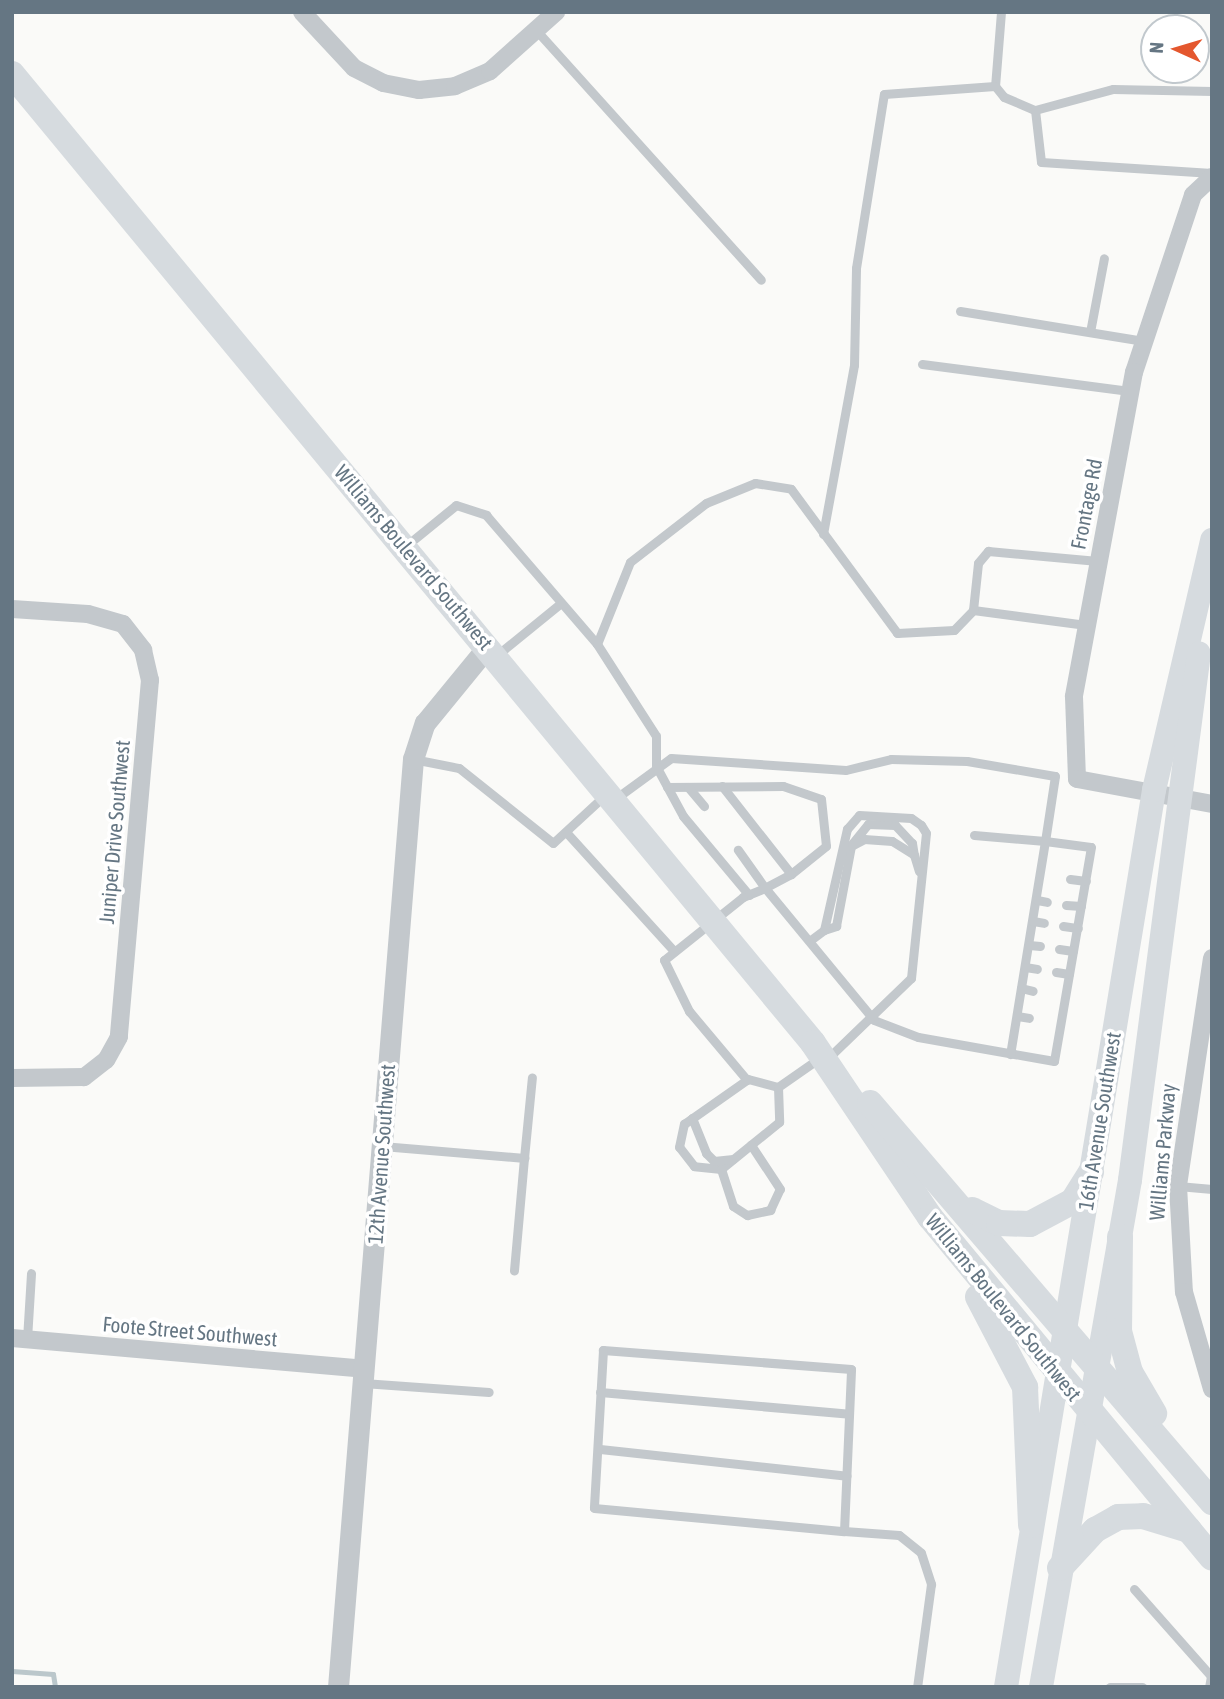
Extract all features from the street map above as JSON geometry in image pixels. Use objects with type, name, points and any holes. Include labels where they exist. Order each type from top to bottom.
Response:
[{"type":"main road","name":"Williams Boulevard Southwest","points":[[12,74],[823,1054],[963,1206],[1212,1502]]},
{"type":"main road","name":"16th Avenue Southwest","points":[[1006,1687],[1056,1371],[1154,790],[1210,549]]},
{"type":"main road","name":"16th Avenue Southwest","points":[[1041,1687],[1120,1237],[1185,798],[1210,549]]},
{"type":"main road","name":"Williams Boulevard Southwest","points":[[823,1054],[930,1217],[1212,1558]]},
{"type":"main road","points":[[963,1206],[999,1223],[1030,1224],[1073,1200],[1091,1172]]},
{"type":"main road","points":[[930,1217],[1008,1347],[1025,1387],[1031,1525]]},
{"type":"main road","points":[[1120,1237],[1123,1349],[1192,1478]]},
{"type":"main road","points":[[1060,1568],[1095,1530],[1118,1517],[1143,1516],[1189,1530]]},
{"type":"street","points":[[302,12],[354,68],[383,83],[419,90],[455,86],[490,71],[556,12]]},
{"type":"street","name":"Frontage Rd","points":[[1077,779],[1074,697],[1130,391],[1193,195],[1212,175]]},
{"type":"street","name":"Juniper Drive Southwest","points":[[12,609],[88,614],[123,624],[143,650],[150,680],[119,1037],[107,1060],[84,1077],[12,1078]]},
{"type":"street","name":"12th Avenue Southwest","points":[[338,1687],[412,759],[425,723],[492,651]]},
{"type":"street","points":[[1077,779],[1154,790],[1212,804]]},
{"type":"street","name":"Williams Parkway","points":[[1212,958],[1204,1048],[1178,1186],[1184,1292],[1212,1389]]},
{"type":"street","name":"Foote Street Southwest","points":[[20,1339],[364,1376]]},
{"type":"lane","points":[[1001,12],[995,86],[1004,97],[1035,110],[1113,89],[1212,91]]},
{"type":"lane","points":[[536,30],[761,280]]},
{"type":"lane","points":[[823,534],[854,365],[856,268],[884,94],[995,86]]},
{"type":"lane","points":[[1035,110],[1041,162],[1212,175]]},
{"type":"lane","points":[[1090,332],[1104,258]]},
{"type":"lane","points":[[960,311],[1144,341]]},
{"type":"lane","points":[[922,364],[1130,391]]},
{"type":"lane","points":[[597,644],[631,562],[706,503],[755,483],[791,489],[897,633],[954,630],[973,610],[978,563],[988,551],[1098,561]]},
{"type":"lane","points":[[405,546],[456,505],[465,505],[486,515],[597,644],[656,736],[656,766],[667,788],[749,895]]},
{"type":"lane","points":[[492,651],[561,603]]},
{"type":"lane","points":[[973,610],[1086,625]]},
{"type":"lane","points":[[412,759],[459,768],[553,843],[611,796],[671,758],[846,770],[916,759],[1077,779]]},
{"type":"lane","points":[[1010,1054],[1037,900],[1046,876],[1045,841],[1055,776]]},
{"type":"lane","points":[[722,786],[791,874]]},
{"type":"lane","points":[[667,788],[783,786],[821,799],[826,846],[791,874],[749,895],[712,919],[664,960],[689,1011],[747,1080],[778,1087],[874,1020],[911,978],[926,833],[921,825],[911,818],[859,815],[847,829],[824,930]]},
{"type":"lane","points":[[688,787],[704,806]]},
{"type":"lane","points":[[812,939],[824,930],[836,926],[851,846],[868,824],[895,825],[912,843],[921,876]]},
{"type":"lane","points":[[566,832],[674,951]]},
{"type":"lane","points":[[738,850],[765,888],[812,939],[874,1020],[918,1037],[1054,1061],[1091,847],[974,835]]},
{"type":"lane","points":[[851,846],[864,839],[892,841],[914,855]]},
{"type":"lane","points":[[1070,879],[1086,881]]},
{"type":"lane","points":[[1037,900],[1047,902]]},
{"type":"lane","points":[[1066,905],[1081,906]]},
{"type":"lane","points":[[1033,922],[1044,923]]},
{"type":"lane","points":[[1063,926],[1078,928]]},
{"type":"lane","points":[[1029,945],[1040,946]]},
{"type":"lane","points":[[1059,949],[1073,951]]},
{"type":"lane","points":[[1025,967],[1037,969]]},
{"type":"lane","points":[[1056,972],[1069,974]]},
{"type":"lane","points":[[1021,988],[1033,991]]},
{"type":"lane","points":[[1053,993],[1065,997]]},
{"type":"lane","points":[[1017,1016],[1029,1018]]},
{"type":"lane","points":[[1048,1021],[1061,1023]]},
{"type":"lane","points":[[514,1271],[532,1077]]},
{"type":"lane","points":[[747,1080],[684,1124],[679,1147],[694,1166],[721,1169],[779,1122],[778,1087]]},
{"type":"lane","points":[[692,1118],[696,1139],[714,1161],[735,1158]]},
{"type":"lane","points":[[721,1169],[733,1206],[747,1215],[770,1210],[780,1189],[751,1145]]},
{"type":"lane","points":[[382,1146],[524,1158]]},
{"type":"lane","points":[[1178,1186],[1212,1189]]},
{"type":"lane","points":[[20,1339],[31,1273]]},
{"type":"lane","points":[[844,1531],[851,1370],[603,1350],[600,1449],[594,1508],[844,1531],[899,1535],[927,1566],[931,1584],[917,1687]]},
{"type":"lane","points":[[364,1376],[489,1392]]},
{"type":"lane","points":[[600,1392],[849,1414]]},
{"type":"lane","points":[[600,1449],[846,1476]]},
{"type":"lane","points":[[1135,1589],[1211,1676],[1209,1687]]},
{"type":"lane","points":[[1110,1687],[1142,1687]]},
{"type":"waterway","points":[[12,1671],[53,1674],[55,1687]]}]
